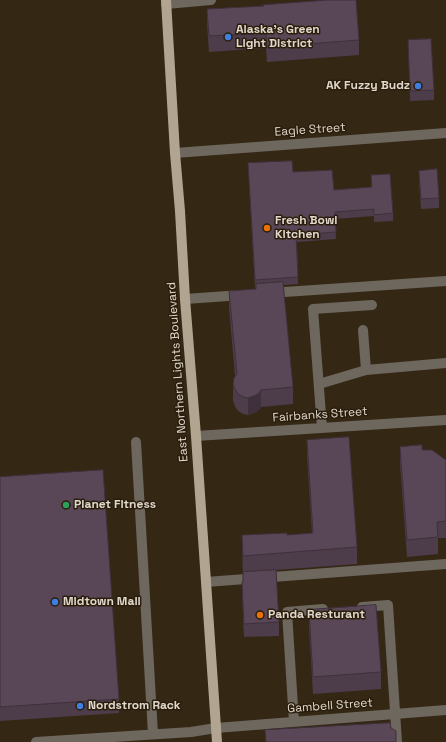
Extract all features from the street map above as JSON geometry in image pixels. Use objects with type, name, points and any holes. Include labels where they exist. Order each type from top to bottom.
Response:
[{"type":"main road","name":"East Northern Lights Boulevard","points":[[166,2],[185,299],[217,742]]},
{"type":"street","points":[[166,2],[211,0]]},
{"type":"street","name":"Eagle Street","points":[[175,153],[446,133]]},
{"type":"street","points":[[185,299],[446,281]]},
{"type":"street","points":[[322,428],[313,309],[372,305]]},
{"type":"street","points":[[363,330],[366,370]]},
{"type":"street","points":[[319,384],[366,370],[446,363]]},
{"type":"street","name":"Fairbanks Street","points":[[196,436],[446,420]]},
{"type":"street","points":[[136,442],[153,734]]},
{"type":"street","points":[[206,582],[446,564]]},
{"type":"street","points":[[349,608],[388,605],[397,742]]},
{"type":"street","points":[[294,722],[287,612],[334,609]]},
{"type":"street","name":"Gambell Street","points":[[36,742],[191,732],[216,728],[446,710]]},
{"type":"building","points":[[328,0],[356,0],[359,40],[267,47],[266,33],[209,36],[207,9],[264,6],[263,5]]},
{"type":"building","points":[[431,39],[434,90],[410,91],[408,40]]},
{"type":"building","points":[[292,161],[293,172],[332,170],[334,190],[372,187],[371,175],[390,174],[393,213],[374,215],[374,209],[335,212],[336,232],[296,235],[298,277],[255,280],[248,163]]},
{"type":"building","points":[[437,169],[439,198],[421,199],[419,171]]},
{"type":"building","points":[[283,282],[293,387],[261,390],[254,396],[248,398],[243,397],[238,394],[233,384],[234,378],[237,374],[229,291],[256,289],[256,284]]},
{"type":"building","points":[[349,437],[357,547],[243,556],[242,535],[287,533],[287,535],[313,533],[307,440]]},
{"type":"building","points":[[422,445],[422,450],[432,450],[446,460],[446,521],[437,522],[438,537],[407,540],[400,447]]},
{"type":"building","name":"Midtown Mall","points":[[103,470],[119,699],[0,707],[0,477]]},
{"type":"building","points":[[276,570],[279,622],[244,624],[243,572]]},
{"type":"building","points":[[376,605],[381,672],[313,677],[309,610]]},
{"type":"building","points":[[390,723],[391,728],[396,731],[396,742],[266,742],[265,730]]},
{"type":"place","name":"Alaska's Green Light District","points":[[228,37]]},
{"type":"place","name":"AK Fuzzy Budz","points":[[418,86]]},
{"type":"place","name":"Fresh Bowl Kitchen","points":[[267,228]]},
{"type":"place","name":"Planet Fitness","points":[[66,505]]},
{"type":"place","name":"Midtown Mall","points":[[55,602]]},
{"type":"place","name":"Panda Resturant","points":[[260,615]]},
{"type":"place","name":"Nordstrom Rack","points":[[80,706]]}]
